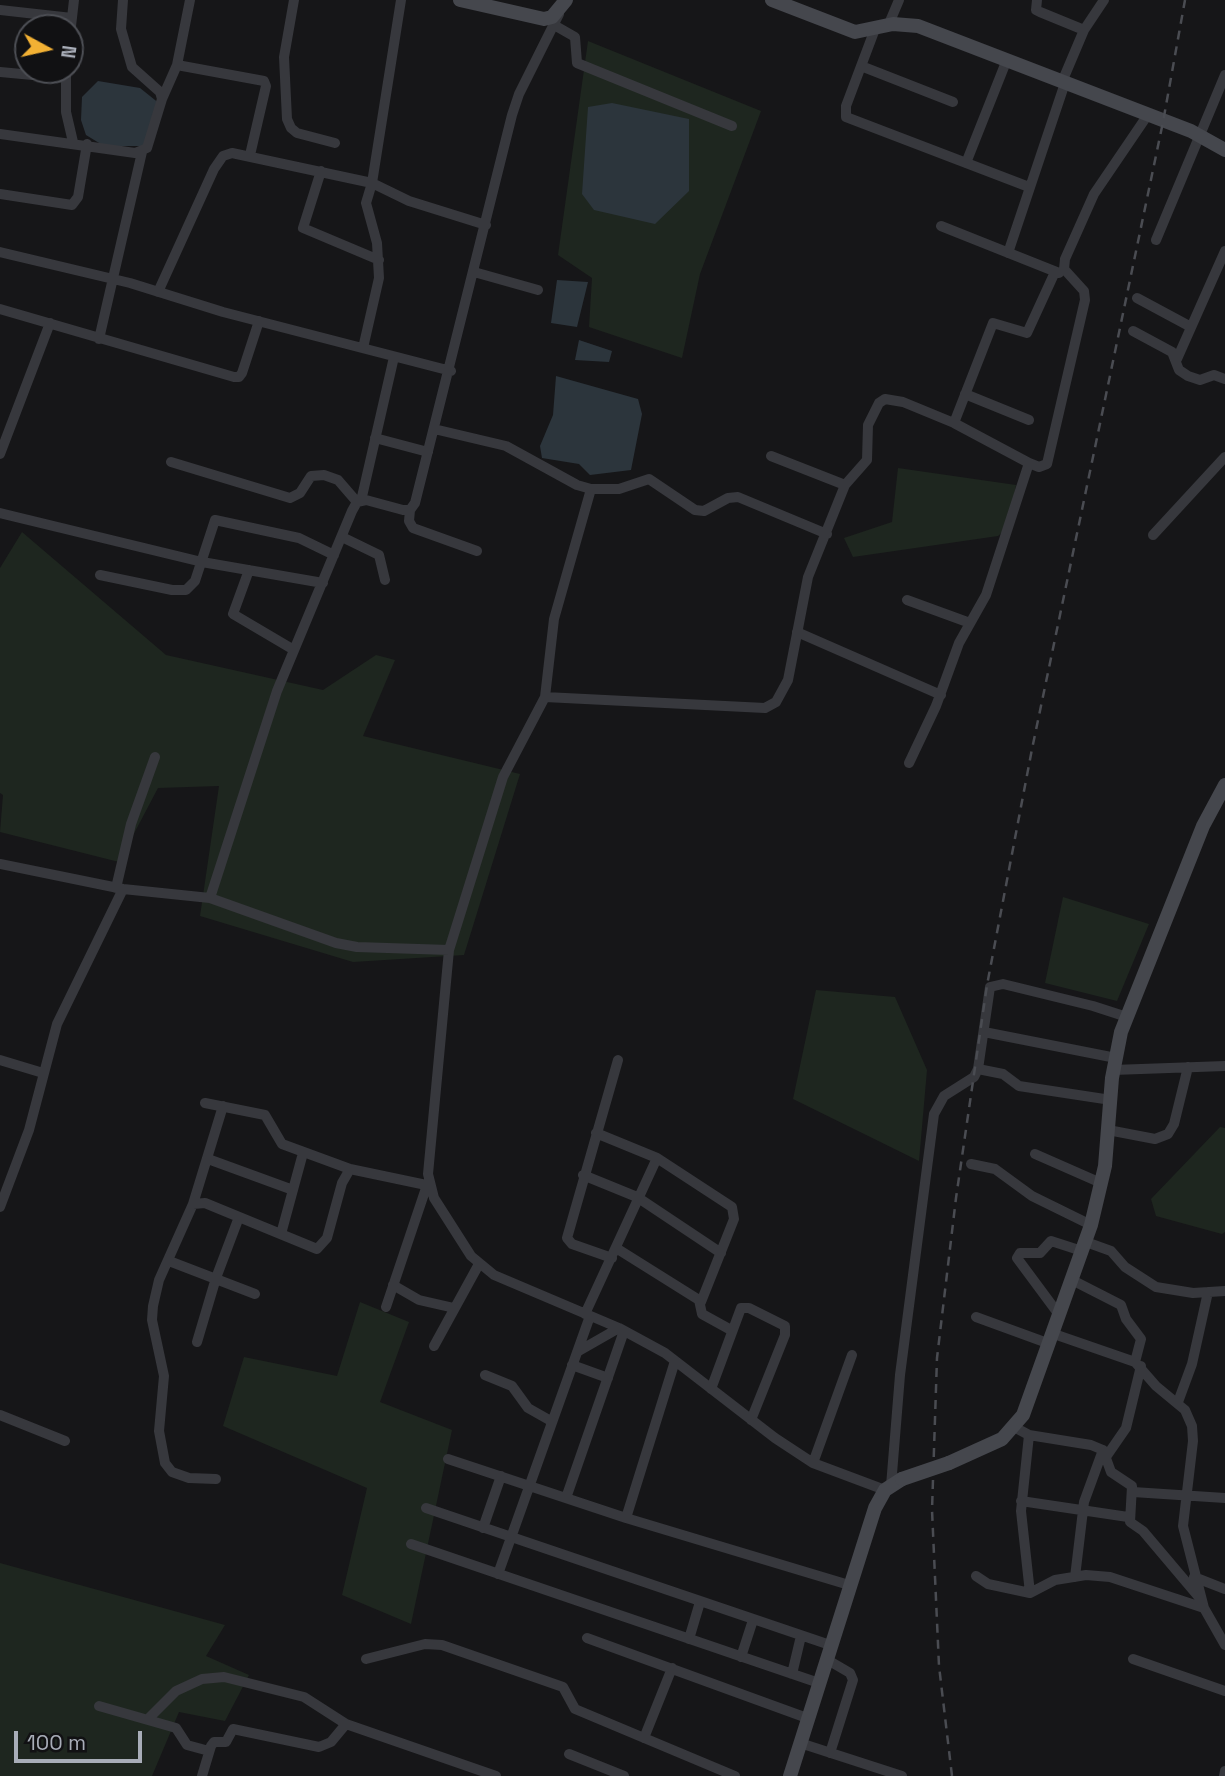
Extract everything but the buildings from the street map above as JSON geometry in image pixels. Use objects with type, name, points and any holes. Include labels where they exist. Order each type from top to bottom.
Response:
[{"type":"main road","points":[[460,0],[544,19],[564,4]]},
{"type":"main road","points":[[772,0],[855,32],[905,23],[918,26],[1202,138],[1225,150]]},
{"type":"main road","points":[[790,1776],[875,1508],[893,1485],[1002,1439],[1023,1415],[1091,1226],[1101,1183],[1114,1064],[1127,1017],[1203,826],[1225,785]]},
{"type":"street","points":[[123,0],[121,29],[132,67],[160,92],[162,99]]},
{"type":"street","points":[[99,339],[142,152],[153,138],[162,99],[177,65],[190,0]]},
{"type":"street","points":[[294,0],[284,57],[287,119],[290,128],[297,133],[335,143]]},
{"type":"street","points":[[363,348],[378,288],[379,260],[366,209],[401,0]]},
{"type":"street","points":[[900,0],[881,27],[861,66],[846,106],[846,117],[1029,187]]},
{"type":"street","points":[[1037,0],[1036,10],[1084,30]]},
{"type":"street","points":[[1008,253],[1064,83],[1084,30],[1103,0]]},
{"type":"street","points":[[477,551],[414,528],[409,521],[410,510],[415,503],[451,371],[519,94],[564,4]]},
{"type":"street","points":[[0,10],[36,14]]},
{"type":"street","points":[[554,25],[575,37],[577,63],[732,126]]},
{"type":"street","points":[[966,163],[1006,62]]},
{"type":"street","points":[[177,65],[264,81],[266,86],[250,155]]},
{"type":"street","points":[[861,66],[953,102]]},
{"type":"street","points":[[1156,240],[1224,83]]},
{"type":"street","points":[[66,84],[66,112],[73,142]]},
{"type":"street","points":[[1069,278],[1064,269],[1065,259],[1089,205],[1147,116]]},
{"type":"street","points":[[0,134],[142,152]]},
{"type":"street","points":[[0,194],[72,205],[78,197],[87,144]]},
{"type":"street","points":[[158,292],[214,169],[223,156],[232,153],[372,183],[409,201],[486,225]]},
{"type":"street","points":[[321,171],[303,228],[379,260]]},
{"type":"street","points":[[545,697],[765,708],[776,702],[783,692],[804,589],[845,485],[867,460],[868,425],[879,403],[885,400],[903,402],[954,423],[1039,467],[1047,464],[1086,300],[1079,285],[1069,278],[941,226]]},
{"type":"street","points":[[0,251],[114,279],[259,321],[451,371]]},
{"type":"street","points":[[1177,359],[1225,251]]},
{"type":"street","points":[[474,272],[538,290]]},
{"type":"street","points":[[954,423],[993,323],[1027,333],[1055,272]]},
{"type":"street","points":[[1137,298],[1191,327]]},
{"type":"street","points":[[0,309],[239,377],[259,321]]},
{"type":"street","points":[[0,454],[50,323]]},
{"type":"street","points":[[1133,331],[1172,352],[1177,359],[1179,370],[1188,376],[1200,380],[1214,375],[1225,379]]},
{"type":"street","points":[[210,898],[277,691],[359,502],[394,356]]},
{"type":"street","points":[[965,394],[1029,420]]},
{"type":"street","points":[[434,429],[506,446],[577,485],[591,489],[619,489],[649,479],[695,510],[704,511],[728,498],[738,498],[827,534]]},
{"type":"street","points":[[375,438],[428,452]]},
{"type":"street","points":[[771,456],[845,485]]},
{"type":"street","points":[[1153,535],[1225,457]]},
{"type":"street","points":[[171,462],[290,498],[296,497],[311,476],[324,475],[338,480],[359,502],[410,510]]},
{"type":"street","points":[[909,763],[941,695],[954,654],[986,595],[1029,463]]},
{"type":"street","points":[[591,489],[554,619],[545,697],[503,777],[449,950],[429,1151],[429,1186],[450,1226],[486,1270],[621,1330],[675,1361],[751,1420],[813,1463],[893,1485],[900,1375],[934,1114],[944,1096],[974,1077],[978,1069],[990,987],[997,983],[1127,1017]]},
{"type":"street","points":[[0,513],[202,562],[323,583]]},
{"type":"street","points":[[100,575],[180,591],[195,581],[215,520],[299,538],[334,555]]},
{"type":"street","points":[[342,537],[379,555],[385,580]]},
{"type":"street","points":[[249,570],[233,614],[294,650]]},
{"type":"street","points":[[907,600],[970,623]]},
{"type":"street","points":[[797,632],[941,695]]},
{"type":"street","points":[[0,1207],[29,1130],[43,1073],[67,1000],[102,937],[119,888],[131,824],[155,757]]},
{"type":"street","points":[[0,864],[119,888],[210,898],[336,943],[357,947],[449,950]]},
{"type":"street","points":[[984,1032],[1114,1064],[1225,1066]]},
{"type":"street","points":[[0,1060],[43,1073]]},
{"type":"street","points":[[618,1060],[567,1238],[572,1244],[614,1253],[701,1302]]},
{"type":"street","points":[[1108,1129],[1155,1139],[1168,1134],[1174,1124],[1188,1067]]},
{"type":"street","points":[[978,1069],[1003,1074],[1019,1086],[1111,1100]]},
{"type":"street","points":[[205,1103],[265,1115],[282,1144],[303,1153],[350,1169],[429,1186]]},
{"type":"street","points":[[216,1479],[189,1478],[172,1472],[161,1450],[159,1432],[164,1376],[152,1320],[155,1292],[192,1204],[223,1106]]},
{"type":"street","points":[[596,1133],[657,1158],[732,1207],[734,1219],[701,1302],[702,1314],[732,1330]]},
{"type":"street","points":[[281,1234],[303,1153]]},
{"type":"street","points":[[1035,1154],[1101,1183]]},
{"type":"street","points":[[498,1574],[588,1315],[657,1158]]},
{"type":"street","points":[[208,1159],[293,1190]]},
{"type":"street","points":[[971,1164],[995,1169],[1032,1196],[1091,1226]]},
{"type":"street","points":[[192,1204],[205,1203],[317,1249],[323,1246],[342,1183],[350,1169]]},
{"type":"street","points":[[583,1175],[638,1197],[721,1252]]},
{"type":"street","points":[[386,1307],[429,1186]]},
{"type":"street","points":[[197,1342],[239,1217]]},
{"type":"street","points":[[1060,1316],[1017,1258],[1023,1253],[1040,1253],[1051,1241],[1111,1251],[1145,1283],[1174,1291],[1225,1292]]},
{"type":"street","points":[[169,1261],[255,1294]]},
{"type":"street","points":[[434,1346],[454,1308],[486,1270]]},
{"type":"street","points":[[1072,1280],[1121,1306],[1126,1319],[1141,1339],[1126,1428],[1104,1454],[1092,1475],[1083,1510],[1075,1577]]},
{"type":"street","points":[[394,1285],[419,1300],[454,1308]]},
{"type":"street","points":[[1178,1402],[1195,1354],[1208,1292]]},
{"type":"street","points":[[711,1389],[738,1311],[745,1307],[781,1324],[786,1331],[751,1420]]},
{"type":"street","points":[[976,1317],[1138,1364],[1156,1386],[1178,1402],[1189,1417],[1193,1434],[1184,1497],[1183,1526],[1202,1603],[1225,1645]]},
{"type":"street","points":[[577,1352],[621,1330]]},
{"type":"street","points":[[566,1498],[608,1378],[621,1330]]},
{"type":"street","points":[[813,1463],[852,1355]]},
{"type":"street","points":[[626,1518],[675,1361]]},
{"type":"street","points":[[572,1365],[608,1378]]},
{"type":"street","points":[[485,1375],[512,1386],[528,1408],[551,1421]]},
{"type":"street","points":[[0,1415],[65,1441]]},
{"type":"street","points":[[1014,1427],[1029,1435],[1091,1445],[1104,1454],[1111,1472],[1129,1482],[1133,1492],[1128,1517]]},
{"type":"street","points":[[1029,1435],[1021,1501],[1030,1593]]},
{"type":"street","points":[[448,1459],[626,1518],[849,1585]]},
{"type":"street","points":[[484,1528],[501,1476]]},
{"type":"street","points":[[1133,1492],[1225,1498]]},
{"type":"street","points":[[1021,1501],[1128,1517],[1202,1603]]},
{"type":"street","points":[[426,1508],[802,1636],[828,1652],[850,1673],[853,1680],[830,1753]]},
{"type":"street","points":[[411,1544],[819,1684]]},
{"type":"street","points":[[976,1576],[988,1584],[1030,1593],[1055,1580],[1110,1577],[1202,1603]]},
{"type":"street","points":[[1194,1577],[1225,1589]]},
{"type":"street","points":[[689,1639],[700,1602]]},
{"type":"street","points":[[741,1657],[752,1620]]},
{"type":"street","points":[[792,1674],[802,1636]]},
{"type":"street","points":[[587,1637],[807,1718]]},
{"type":"street","points":[[366,1659],[425,1644],[442,1645],[563,1687],[575,1709],[735,1776]]},
{"type":"street","points":[[1133,1659],[1225,1690]]},
{"type":"street","points":[[644,1738],[672,1668]]},
{"type":"street","points":[[148,1719],[176,1691],[213,1676],[289,1692],[317,1704],[345,1724],[496,1776]]},
{"type":"street","points":[[99,1706],[176,1728],[187,1745],[209,1751]]},
{"type":"street","points":[[202,1776],[214,1742],[226,1742],[233,1729],[310,1746],[326,1746],[345,1724]]},
{"type":"street","points":[[800,1743],[902,1776]]},
{"type":"street","points":[[569,1754],[624,1776]]},
{"type":"shaded area","points":[[588,41],[761,111],[700,274],[682,358],[589,327],[592,278],[558,255]]},
{"type":"shaded area","points":[[98,81],[140,88],[160,104],[147,146],[104,146],[86,135],[81,120],[82,97]]},
{"type":"shaded area","points":[[612,103],[689,119],[689,191],[655,224],[594,210],[582,194],[588,107]]},
{"type":"shaded area","points":[[557,280],[588,282],[577,327],[551,323]]},
{"type":"shaded area","points":[[579,340],[612,351],[609,362],[575,360]]},
{"type":"shaded area","points":[[556,376],[638,399],[642,414],[631,470],[590,475],[579,464],[542,458],[540,446],[553,415]]},
{"type":"shaded area","points":[[898,468],[1016,485],[1008,527],[998,536],[853,557],[844,538],[892,522]]},
{"type":"shaded area","points":[[22,532],[166,655],[323,690],[376,655],[395,660],[363,736],[520,774],[464,955],[353,962],[200,916],[219,786],[158,788],[119,862],[0,832],[3,795],[0,793],[0,568]]},
{"type":"shaded area","points":[[1063,897],[1149,924],[1117,1001],[1045,983]]},
{"type":"shaded area","points":[[816,990],[895,997],[927,1070],[919,1161],[793,1099]]},
{"type":"shaded area","points":[[1220,1127],[1225,1128],[1225,1232],[1222,1234],[1156,1216],[1151,1199]]},
{"type":"shaded area","points":[[360,1302],[409,1322],[380,1402],[452,1430],[411,1624],[342,1595],[367,1488],[223,1426],[244,1357],[337,1376]]},
{"type":"shaded area","points":[[0,1563],[225,1625],[206,1656],[249,1675],[225,1721],[179,1712],[152,1776],[0,1776]]},
{"type":"railway","points":[[952,1776],[939,1666],[932,1510],[937,1358],[956,1198],[987,985],[1032,749],[1163,122],[1185,0]]}]
